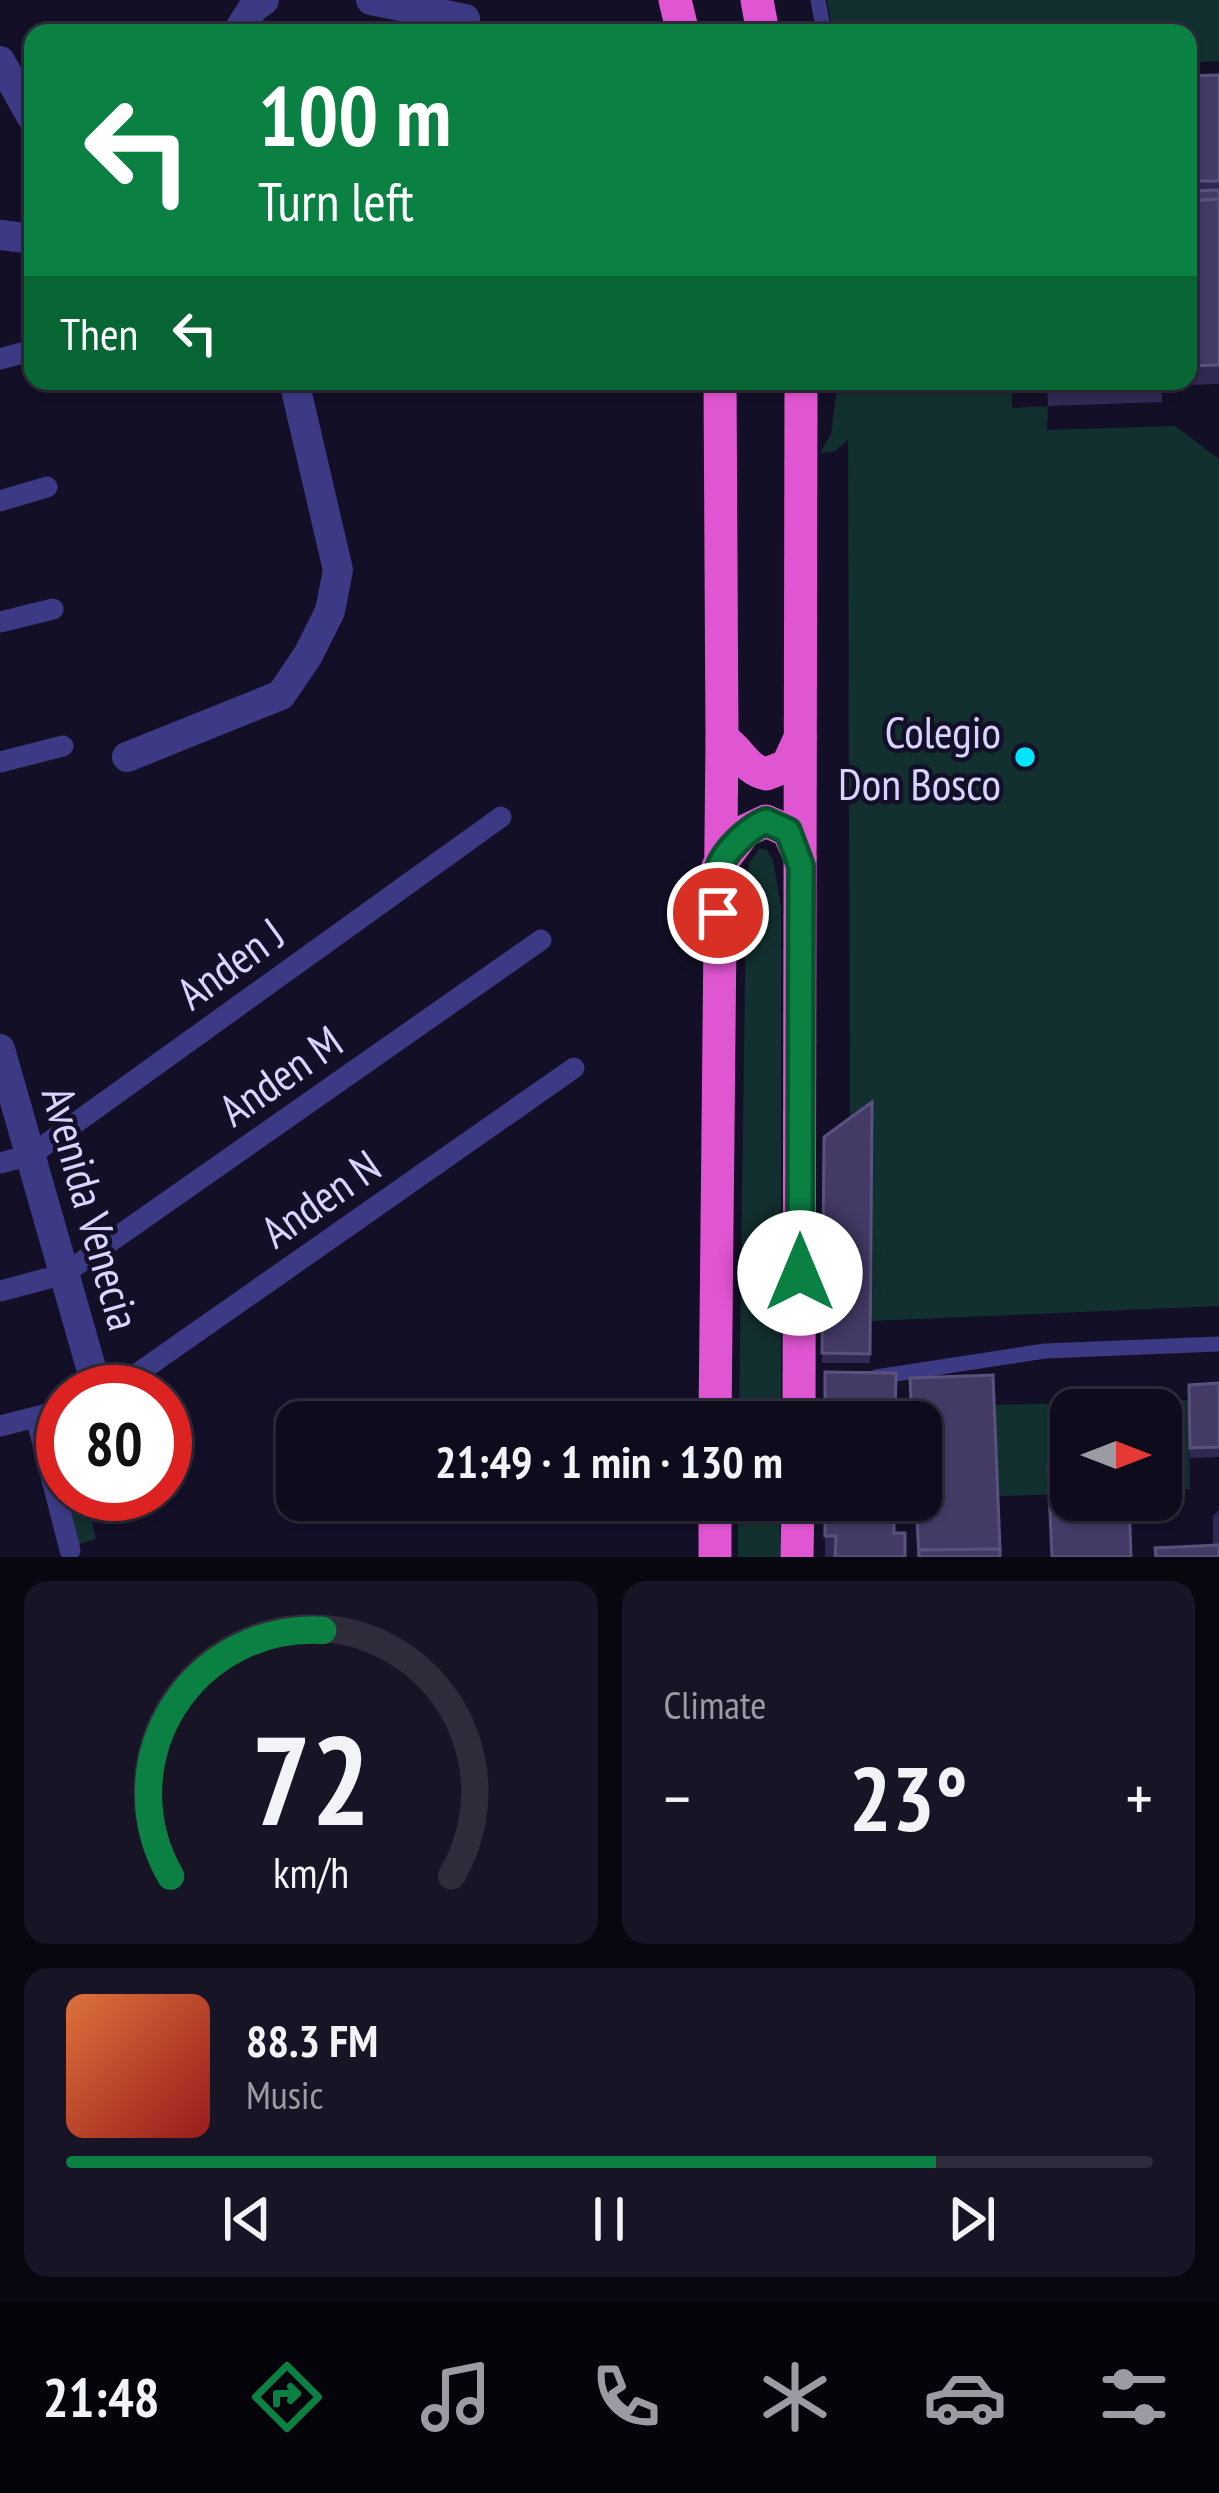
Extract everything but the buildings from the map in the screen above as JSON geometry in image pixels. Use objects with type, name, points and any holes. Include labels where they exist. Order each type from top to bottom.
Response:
[{"type":"highway","points":[[716,1401],[720,390]]},
{"type":"highway","points":[[801,390],[801,866],[811,1381],[805,1401]]},
{"type":"highway","points":[[722,739],[755,772],[766,774],[787,766],[801,732]]},
{"type":"highway","points":[[718,867],[745,831],[766,821],[788,831],[801,866]]},
{"type":"highway","points":[[715,1521],[715,1557]]},
{"type":"highway","points":[[797,1557],[798,1521]]},
{"type":"street","points":[[243,24],[264,0]]},
{"type":"street","points":[[371,0],[466,17]]},
{"type":"street","points":[[0,62],[24,103]]},
{"type":"street","points":[[127,757],[280,695],[308,656],[331,611],[338,570],[296,390]]},
{"type":"street","points":[[0,501],[46,488]]},
{"type":"street","points":[[0,622],[53,609]]},
{"type":"street","points":[[0,762],[63,746]]},
{"type":"street","name":"Anden J","points":[[0,1163],[31,1155],[501,817]]},
{"type":"street","name":"Anden M","points":[[0,1292],[64,1274],[542,940]]},
{"type":"street","name":"Avenida Venecia","points":[[0,1048],[90,1365]]},
{"type":"street","name":"Anden N","points":[[150,1365],[574,1068]]},
{"type":"street","points":[[0,1426],[36,1417]]},
{"type":"street","points":[[63,1521],[70,1550]]},
{"type":"lane","points":[[854,1379],[1045,1351],[1219,1344]]},
{"type":"green space","points":[[827,0],[1219,0],[1219,61],[1197,62],[1197,24],[831,24]]},
{"type":"green space","name":"Colegio Don Bosco","points":[[837,390],[1012,390],[1012,408],[1048,406],[1047,430],[1175,426],[1219,459],[1219,1306],[870,1321],[872,1113],[850,1129],[848,440],[835,451],[820,453],[831,434]]},
{"type":"green space","points":[[760,848],[767,850],[781,906],[781,1401],[739,1401],[749,863]]},
{"type":"green space","points":[[1182,1400],[1189,1400],[1190,1489],[1182,1490]]},
{"type":"green space","points":[[1050,1404],[1050,1495],[997,1496],[993,1405]]},
{"type":"green space","points":[[63,1521],[92,1521],[96,1539],[70,1547]]},
{"type":"green space","points":[[738,1521],[780,1521],[780,1557],[738,1557]]},
{"type":"place","name":"Colegio Don Bosco","points":[[1025,757]]},
{"type":"route","points":[[718,913],[718,867],[745,831],[766,821],[788,831],[801,866],[800,1273]]}]
